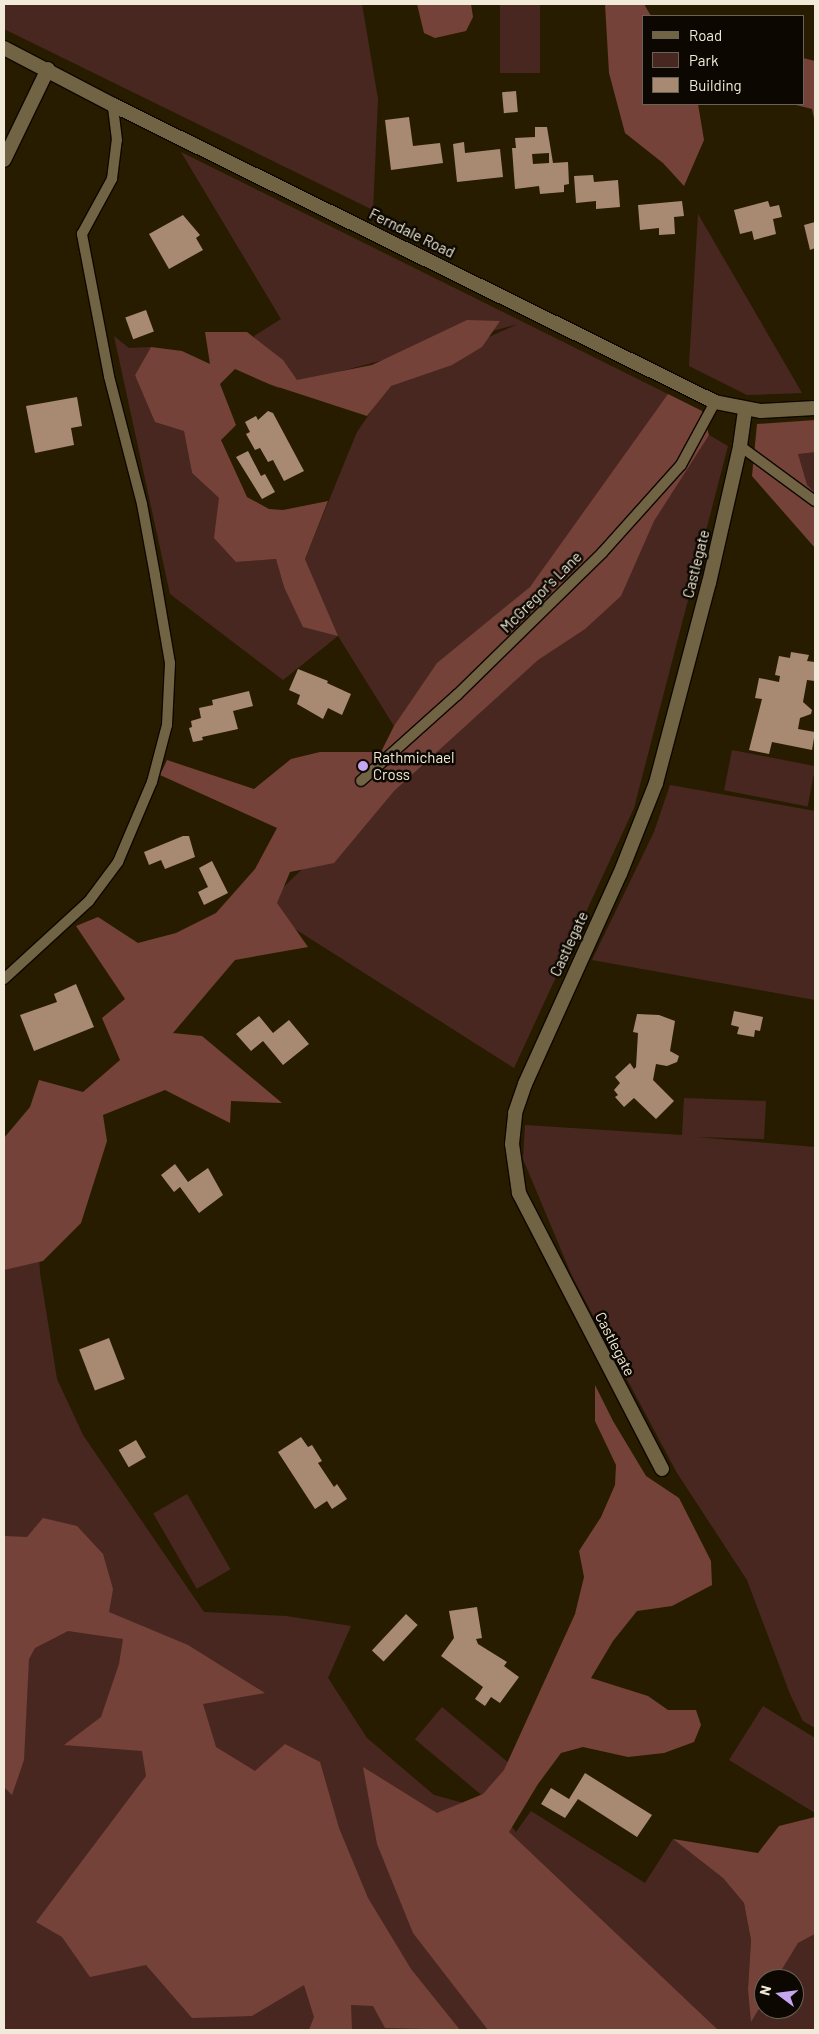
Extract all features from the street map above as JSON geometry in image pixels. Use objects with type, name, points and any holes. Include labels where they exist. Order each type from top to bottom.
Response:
[{"type":"street","name":"Ferndale Road","points":[[4,48],[113,105],[715,402],[760,411],[815,408]]},
{"type":"street","points":[[4,160],[48,70]]},
{"type":"street","name":"Castlegate","points":[[662,1469],[519,1193],[512,1144],[515,1113],[525,1084],[620,874],[656,783],[709,584],[740,446],[745,409]]},
{"type":"lane","points":[[4,979],[89,901],[118,862],[152,782],[167,725],[170,663],[142,504],[109,376],[82,234],[112,179],[117,140],[113,105]]},
{"type":"lane","name":"McGregor's Lane","points":[[361,781],[457,695],[602,553],[681,465],[715,402]]},
{"type":"lane","points":[[740,446],[815,502]]},
{"type":"green space","points":[[4,4],[362,4],[378,99],[373,210],[4,29]]},
{"type":"green space","points":[[500,4],[540,4],[540,73],[500,73]]},
{"type":"green space","points":[[181,152],[702,411],[394,726],[338,636],[283,680],[170,594],[114,336],[129,348],[151,347],[135,375],[184,430],[192,473],[219,498],[236,562],[276,559],[284,587],[337,635],[305,559],[357,432],[387,388],[449,355],[518,324],[278,388],[269,384],[254,336],[281,319]]},
{"type":"green space","points":[[698,214],[802,393],[747,395],[689,366]]},
{"type":"green space","points":[[760,427],[815,427],[815,506]]},
{"type":"green space","points":[[709,435],[728,446],[634,808],[514,1068],[262,908],[540,639]]},
{"type":"green space","points":[[732,750],[815,766],[808,806],[724,790]]},
{"type":"green space","points":[[670,785],[815,811],[815,1000],[592,960],[654,832]]},
{"type":"green space","points":[[684,1098],[766,1101],[764,1139],[696,1137],[815,1147],[815,1728],[803,1721],[790,1694],[747,1580],[677,1473],[572,1276],[523,1159],[525,1125],[682,1135]]},
{"type":"green space","points":[[34,1171],[40,1273],[57,1379],[83,1435],[204,1612],[286,1616],[351,1626],[328,1678],[367,1738],[434,1795],[501,1813],[516,1832],[531,1811],[645,1883],[673,1839],[723,1878],[744,1903],[751,1940],[748,1989],[754,1992],[754,2019],[804,2019],[804,1969],[781,1969],[798,1943],[815,1934],[815,2030],[4,2030],[4,1174]]},
{"type":"green space","points":[[187,1494],[230,1569],[197,1589],[153,1514]]},
{"type":"green space","points":[[763,1706],[815,1738],[815,1813],[729,1760]]},
{"type":"green space","points":[[442,1707],[512,1765],[485,1798],[415,1739]]},
{"type":"shaded area","points":[[417,4],[471,4],[473,17],[466,31],[435,38],[424,33]]},
{"type":"shaded area","points":[[605,4],[644,4],[650,15],[642,15],[642,105],[698,105],[704,140],[684,186],[663,163],[625,133],[609,73]]},
{"type":"shaded area","points":[[804,58],[815,61],[815,123],[812,109],[796,105],[804,105]]},
{"type":"shaded area","points":[[467,320],[500,321],[482,347],[452,365],[391,386],[367,416],[269,384],[235,369],[220,384],[236,425],[221,440],[247,497],[269,509],[283,510],[328,501],[305,559],[338,636],[303,627],[284,587],[276,559],[236,562],[214,538],[219,498],[192,473],[184,431],[155,422],[135,375],[151,347],[182,351],[210,364],[205,332],[247,332],[283,360],[297,380],[372,365]]},
{"type":"shaded area","points":[[668,394],[702,411],[709,435],[654,521],[621,596],[585,629],[538,660],[394,791],[334,863],[290,872],[277,903],[308,947],[235,960],[173,1033],[202,1036],[282,1103],[231,1101],[230,1123],[165,1090],[103,1115],[107,1141],[81,1223],[43,1261],[4,1270],[4,1138],[30,1107],[39,1080],[83,1092],[120,1060],[102,1018],[125,999],[76,926],[98,917],[138,943],[176,933],[216,913],[255,869],[277,828],[160,775],[167,760],[254,789],[291,759],[320,752],[381,752],[394,726],[437,663],[530,587]]},
{"type":"shaded area","points":[[815,420],[815,452],[798,454],[807,485],[815,493],[815,548],[752,476],[757,424]]},
{"type":"shaded area","points":[[595,1385],[613,1421],[646,1476],[679,1498],[711,1561],[712,1585],[672,1606],[637,1611],[613,1641],[591,1678],[648,1696],[668,1710],[696,1710],[701,1725],[694,1742],[664,1753],[628,1757],[583,1747],[561,1753],[538,1784],[509,1832],[718,2030],[488,2030],[413,1933],[377,1844],[363,1767],[437,1813],[483,1794],[504,1770],[575,1614],[584,1577],[579,1551],[601,1517],[615,1485],[616,1465],[595,1421]]},
{"type":"shaded area","points":[[43,1518],[77,1526],[103,1554],[113,1589],[109,1612],[188,1645],[265,1693],[203,1704],[216,1747],[255,1771],[285,1744],[320,1762],[339,1828],[368,1898],[411,1969],[460,2030],[385,2028],[373,2006],[351,2005],[352,2030],[309,2030],[314,2017],[304,1985],[252,2016],[192,2018],[146,1965],[90,1977],[62,1937],[36,1922],[146,1776],[142,1751],[64,1745],[101,1717],[119,1664],[123,1639],[68,1631],[35,1648],[29,1659],[24,1760],[12,1795],[4,1787],[4,1536],[27,1537]]},
{"type":"shaded area","points":[[815,1817],[815,1934],[798,1943],[782,1969],[754,1969],[754,2017],[751,2022],[748,1989],[751,1940],[744,1903],[723,1878],[673,1839],[758,1853],[779,1826]]},
{"type":"building","points":[[516,91],[518,112],[504,113],[502,92]]},
{"type":"building","points":[[409,117],[413,146],[440,143],[443,163],[391,170],[385,120]]},
{"type":"building","points":[[535,127],[547,127],[553,163],[568,162],[569,184],[564,185],[564,192],[540,194],[539,186],[515,189],[512,148],[516,148],[515,138],[535,137]],"holes":[[[549,153],[549,163],[533,164],[532,154]]]},
{"type":"building","points":[[464,142],[465,153],[500,149],[503,177],[457,182],[453,144]]},
{"type":"building","points":[[593,175],[594,182],[618,180],[620,207],[596,209],[596,201],[576,203],[574,176]]},
{"type":"building","points":[[682,201],[684,216],[674,217],[675,234],[659,235],[659,228],[640,230],[638,205]]},
{"type":"building","points":[[768,201],[770,207],[779,205],[782,217],[773,219],[776,234],[754,240],[752,231],[740,234],[734,210]]},
{"type":"building","points":[[183,215],[200,235],[196,238],[203,250],[169,269],[149,234]]},
{"type":"building","points":[[815,222],[815,248],[810,250],[804,225]]},
{"type":"building","points":[[146,310],[154,332],[133,339],[125,318]]},
{"type":"building","points":[[77,397],[82,426],[71,428],[74,445],[35,453],[26,406]]},
{"type":"building","points":[[268,411],[273,413],[304,471],[284,481],[273,460],[268,462],[260,448],[255,450],[246,434],[250,432],[245,422],[256,416],[258,420]]},
{"type":"building","points":[[248,451],[261,476],[265,474],[275,492],[262,499],[236,457]]},
{"type":"building","points":[[791,652],[809,655],[807,661],[815,662],[815,681],[807,680],[803,702],[812,710],[811,714],[800,718],[798,729],[815,732],[812,750],[772,742],[769,754],[749,750],[762,699],[755,698],[759,678],[779,682],[780,676],[775,675],[779,656],[790,658]]},
{"type":"building","points":[[298,669],[328,681],[327,683],[351,694],[342,715],[328,708],[323,719],[297,704],[300,695],[289,690]]},
{"type":"building","points":[[249,691],[253,706],[233,711],[238,729],[202,737],[203,740],[193,742],[189,728],[192,727],[191,721],[201,718],[199,708],[213,705],[212,700]]},
{"type":"building","points":[[183,836],[189,836],[195,857],[165,869],[161,860],[149,865],[144,852]]},
{"type":"building","points":[[212,861],[228,893],[204,905],[198,892],[208,887],[199,868]]},
{"type":"building","points":[[76,984],[94,1027],[34,1051],[20,1015],[57,1002],[54,994]]},
{"type":"building","points":[[734,1011],[763,1017],[760,1031],[755,1030],[754,1037],[737,1034],[739,1027],[731,1025]]},
{"type":"building","points":[[637,1014],[659,1015],[675,1021],[670,1051],[679,1056],[677,1062],[667,1066],[656,1064],[653,1080],[674,1101],[656,1119],[634,1098],[624,1107],[615,1097],[618,1095],[614,1090],[620,1083],[615,1077],[630,1063],[634,1069],[636,1067],[638,1033],[633,1032]]},
{"type":"building","points":[[259,1016],[273,1033],[289,1020],[309,1044],[283,1065],[263,1041],[251,1051],[236,1034]]},
{"type":"building","points":[[175,1164],[188,1182],[208,1168],[223,1195],[199,1213],[180,1187],[174,1192],[161,1175]]},
{"type":"building","points":[[109,1338],[125,1379],[95,1391],[79,1349]]},
{"type":"building","points":[[301,1437],[308,1447],[312,1445],[322,1461],[318,1463],[334,1487],[337,1484],[347,1499],[332,1509],[327,1501],[315,1509],[278,1452]]},
{"type":"building","points":[[136,1440],[146,1457],[129,1467],[119,1450]]},
{"type":"building","points":[[477,1607],[482,1638],[476,1639],[478,1644],[507,1662],[504,1666],[519,1677],[500,1703],[491,1697],[485,1706],[475,1699],[483,1687],[441,1656],[454,1638],[449,1611]]},
{"type":"building","points":[[406,1614],[418,1625],[384,1661],[372,1651]]},
{"type":"building","points":[[585,1773],[652,1815],[637,1837],[578,1799],[565,1818],[541,1804],[551,1788],[569,1799]]},
{"type":"place","name":"Rathmichael Cross","points":[[363,766]]}]
